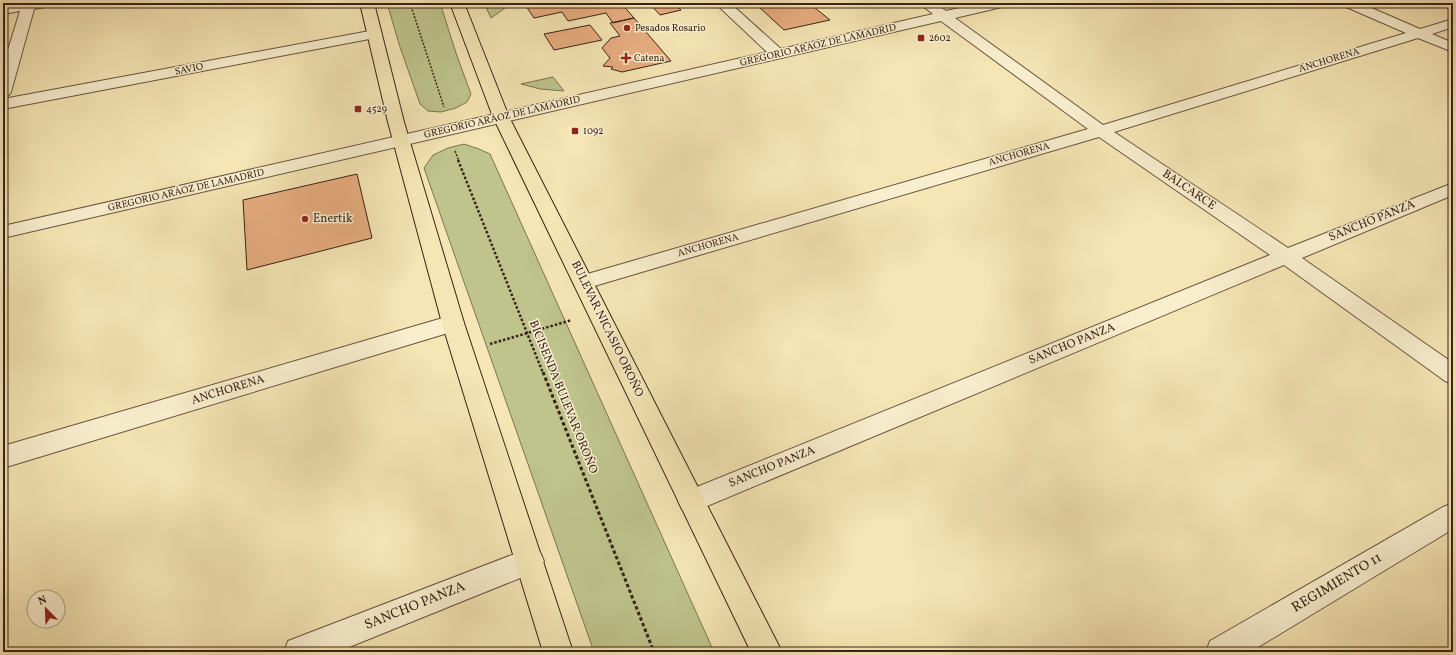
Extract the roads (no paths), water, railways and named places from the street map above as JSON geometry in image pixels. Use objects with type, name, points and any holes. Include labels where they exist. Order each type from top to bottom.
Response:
[{"type":"main road","points":[[367,3],[402,140],[453,323],[558,652]]},
{"type":"main road","name":"BULEVAR NICASIO OROÑO","points":[[457,3],[501,117],[767,652]]},
{"type":"street","points":[[3,10],[28,4],[45,3]]},
{"type":"street","points":[[722,3],[778,54]]},
{"type":"street","name":"BALCARCE","points":[[926,3],[1101,130],[1285,256],[1453,375]]},
{"type":"street","name":"GREGORIO ARÁOZ DE LAMADRID","points":[[3,232],[1001,3]]},
{"type":"street","points":[[1349,3],[1453,48]]},
{"type":"street","points":[[3,92],[28,4]]},
{"type":"street","name":"ANCHORENA","points":[[584,282],[1101,130],[1453,22]]},
{"type":"street","name":"SAVIO","points":[[3,104],[375,34]]},
{"type":"street","name":"SANCHO PANZA","points":[[691,500],[1453,188]]},
{"type":"street","name":"ANCHORENA","points":[[3,457],[453,323]]},
{"type":"street","name":"REGIMIENTO 11","points":[[1221,652],[1453,514]]},
{"type":"street","name":"SANCHO PANZA","points":[[300,652],[530,561]]},
{"type":"place","name":"Pesados Rosario","points":[[627,28]]},
{"type":"place","name":"2602","points":[[921,38]]},
{"type":"place","name":"Catena","points":[[626,58]]},
{"type":"place","name":"4529","points":[[358,109]]},
{"type":"place","name":"1092","points":[[575,131]]},
{"type":"place","name":"Enertik","points":[[305,219]]}]
